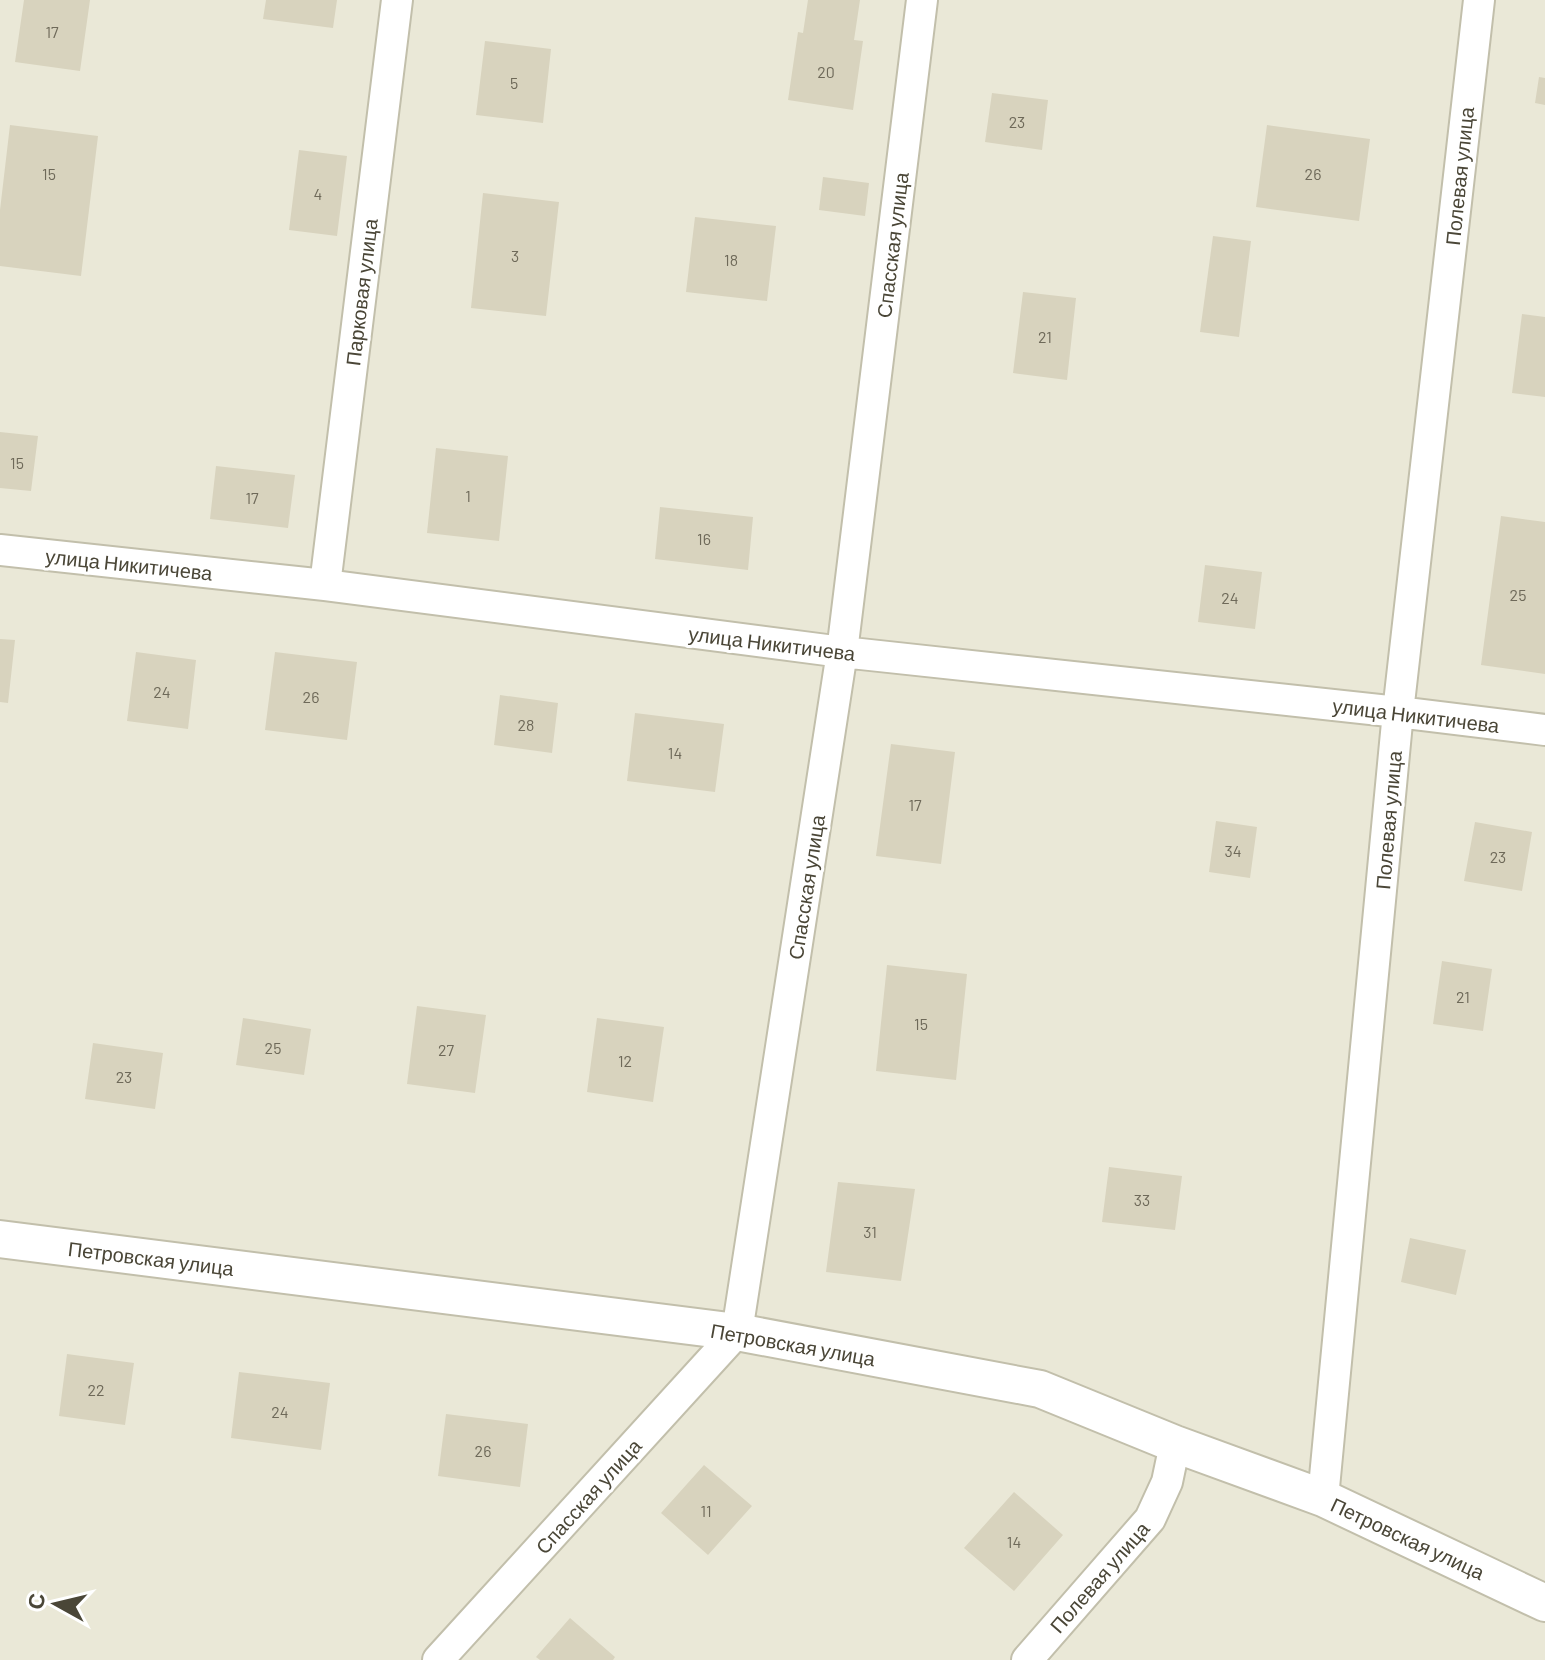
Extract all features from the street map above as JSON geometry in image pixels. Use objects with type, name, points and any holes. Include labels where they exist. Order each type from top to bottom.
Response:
[{"type":"street","name":"Парковая улица","points":[[325,585],[397,0]]},
{"type":"street","name":"Спасская улица","points":[[438,1660],[737,1332],[842,652],[922,0]]},
{"type":"street","name":"Полевая улица","points":[[1323,1498],[1398,712],[1479,0]]},
{"type":"street","name":"улица Никитичева","points":[[0,550],[325,585],[842,652],[1545,730]]},
{"type":"street","name":"Петровская улица","points":[[0,1239],[737,1332],[1040,1389],[1175,1444],[1323,1498],[1545,1603]]},
{"type":"street","name":"Полевая улица","points":[[1027,1660],[1150,1519],[1167,1482],[1175,1444]]},
{"type":"shaded area","points":[[0,0],[1545,0],[1545,1660],[0,1660]]},
{"type":"building","points":[[24,0],[90,0],[80,71],[15,62]]},
{"type":"building","points":[[266,0],[337,0],[333,28],[263,19]]},
{"type":"building","points":[[808,0],[860,0],[854,40],[863,41],[853,110],[788,100],[798,32],[803,33]]},
{"type":"building","points":[[485,41],[551,49],[543,123],[476,115]]},
{"type":"building","points":[[1539,77],[1545,78],[1545,105],[1535,103]]},
{"type":"building","points":[[992,93],[1048,100],[1042,150],[985,142]]},
{"type":"building","points":[[10,125],[98,136],[81,276],[0,266],[0,210]]},
{"type":"building","points":[[1267,125],[1370,139],[1359,221],[1256,207]]},
{"type":"building","points":[[299,150],[347,156],[337,236],[289,230]]},
{"type":"building","points":[[823,177],[869,183],[865,216],[819,210]]},
{"type":"building","points":[[483,193],[559,202],[546,316],[471,308]]},
{"type":"building","points":[[695,217],[776,226],[767,301],[686,292]]},
{"type":"building","points":[[1213,236],[1251,241],[1239,337],[1200,332]]},
{"type":"building","points":[[1023,292],[1076,298],[1067,380],[1013,373]]},
{"type":"building","points":[[1522,314],[1545,317],[1545,397],[1512,393]]},
{"type":"building","points":[[0,432],[38,436],[31,491],[0,488]]},
{"type":"building","points":[[436,448],[508,456],[499,541],[427,533]]},
{"type":"building","points":[[216,466],[295,475],[288,528],[210,519]]},
{"type":"building","points":[[660,507],[753,517],[748,570],[655,559]]},
{"type":"building","points":[[1501,516],[1545,522],[1545,674],[1481,665]]},
{"type":"building","points":[[1205,565],[1262,572],[1255,629],[1198,622]]},
{"type":"building","points":[[0,639],[15,640],[8,703],[0,702]]},
{"type":"building","points":[[136,652],[196,660],[188,729],[127,721]]},
{"type":"building","points":[[275,652],[357,662],[347,740],[265,730]]},
{"type":"building","points":[[500,695],[558,703],[552,753],[494,745]]},
{"type":"building","points":[[635,713],[724,724],[715,792],[627,781]]},
{"type":"building","points":[[891,744],[955,752],[941,864],[876,856]]},
{"type":"building","points":[[1216,821],[1257,827],[1250,878],[1209,872]]},
{"type":"building","points":[[1475,822],[1532,832],[1522,891],[1464,881]]},
{"type":"building","points":[[1442,961],[1492,969],[1483,1031],[1433,1024]]},
{"type":"building","points":[[887,965],[967,974],[956,1080],[876,1071]]},
{"type":"building","points":[[417,1006],[486,1015],[475,1093],[407,1084]]},
{"type":"building","points":[[243,1018],[311,1029],[304,1075],[236,1065]]},
{"type":"building","points":[[597,1018],[664,1027],[653,1102],[587,1092]]},
{"type":"building","points":[[93,1043],[163,1053],[155,1109],[85,1099]]},
{"type":"building","points":[[1109,1167],[1182,1176],[1175,1230],[1102,1222]]},
{"type":"building","points":[[838,1182],[915,1189],[901,1281],[826,1272]]},
{"type":"building","points":[[1410,1238],[1466,1250],[1456,1295],[1401,1282]]},
{"type":"building","points":[[67,1354],[134,1363],[125,1425],[59,1416]]},
{"type":"building","points":[[239,1372],[330,1383],[321,1450],[231,1438]]},
{"type":"building","points":[[446,1414],[528,1424],[520,1487],[438,1476]]},
{"type":"building","points":[[704,1465],[752,1506],[708,1555],[661,1513]]},
{"type":"building","points":[[1014,1492],[1063,1535],[1014,1591],[964,1548]]},
{"type":"building","points":[[570,1618],[615,1657],[613,1660],[540,1660],[536,1657]]}]
